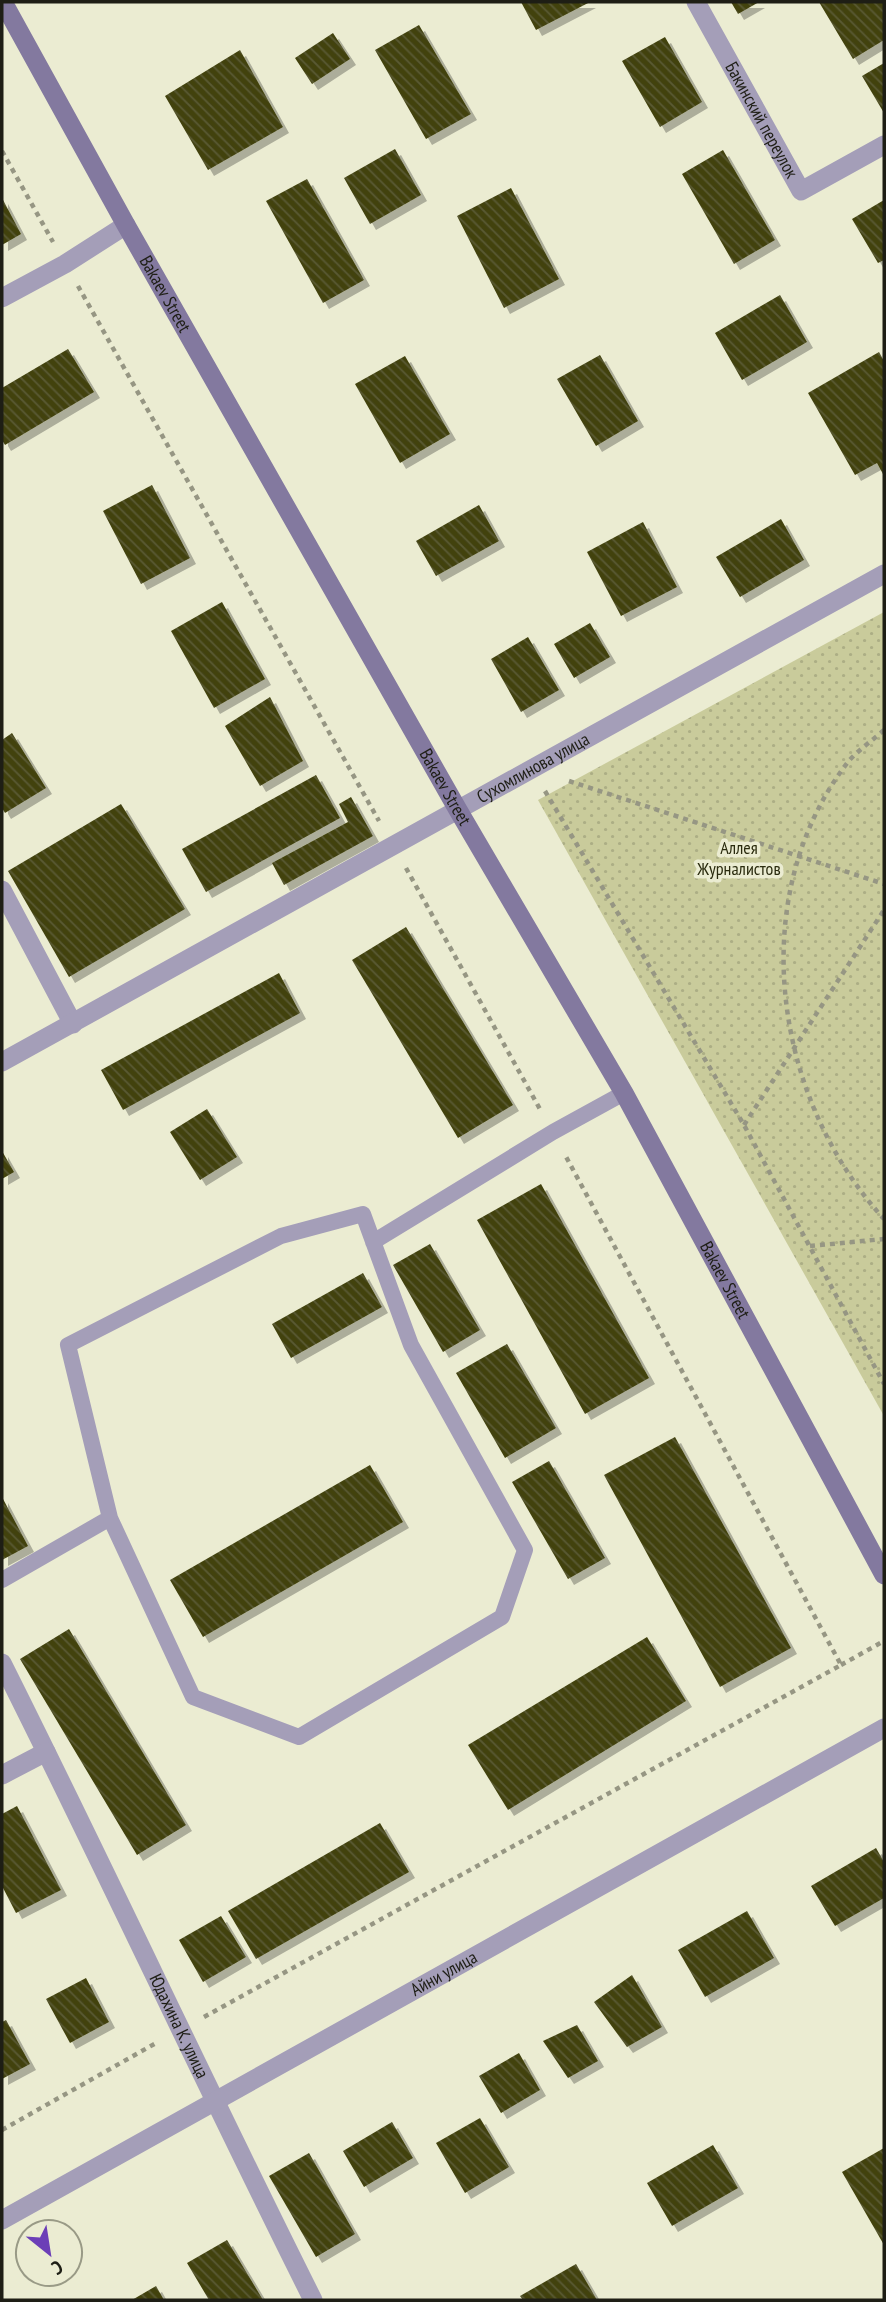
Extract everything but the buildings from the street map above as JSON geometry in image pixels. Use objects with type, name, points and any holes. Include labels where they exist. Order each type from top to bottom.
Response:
[{"type":"main road","name":"Bakaev Street","points":[[3,2],[126,225],[458,810],[624,1093],[884,1575]]},
{"type":"street","name":"Бакинский переулок","points":[[696,2],[802,191],[884,145]]},
{"type":"street","points":[[2,298],[65,264],[126,225]]},
{"type":"street","name":"Сухомлинова улица","points":[[2,1062],[884,574]]},
{"type":"street","points":[[2,890],[73,1024]]},
{"type":"street","name":"Юдахина К. улица","points":[[2,1663],[213,2100],[313,2300]]},
{"type":"street","name":"Айни улица","points":[[2,2220],[884,1728]]},
{"type":"street","points":[[2,1775],[46,1752]]},
{"type":"lane","points":[[373,1242],[553,1132],[624,1093]]},
{"type":"lane","points":[[363,1214],[411,1345],[525,1550],[502,1617],[299,1737],[193,1697],[110,1518],[68,1345],[281,1236],[363,1214]]},
{"type":"lane","points":[[2,1580],[110,1518]]},
{"type":"path","points":[[2,151],[553,1132],[841,1665]]},
{"type":"path","points":[[884,730],[850,760],[820,804],[799,856],[788,904],[783,972],[793,1050],[810,1097],[832,1147],[872,1206],[884,1219]]},
{"type":"path","points":[[532,769],[884,884]]},
{"type":"path","points":[[532,769],[744,1125],[884,1384]]},
{"type":"path","points":[[744,1125],[884,910]]},
{"type":"path","points":[[810,1246],[884,1238]]},
{"type":"path","points":[[2,2130],[884,1641]]},
{"type":"green space","name":"Аллея Журналистов","points":[[884,612],[884,1416],[538,800]]}]
